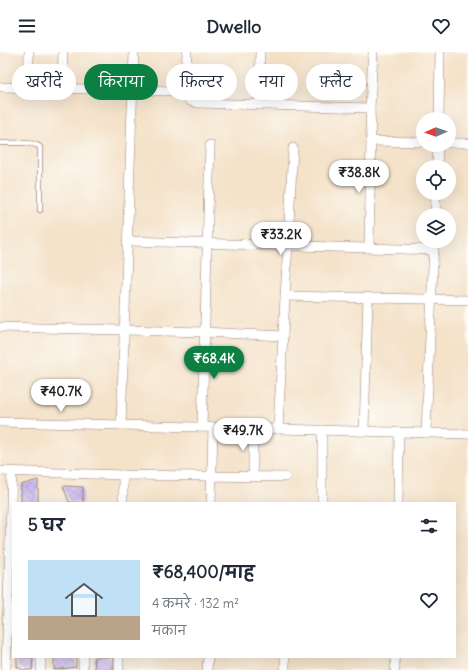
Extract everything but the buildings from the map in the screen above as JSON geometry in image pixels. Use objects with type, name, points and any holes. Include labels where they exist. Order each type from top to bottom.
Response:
[{"type":"street","points":[[29,52],[29,64]]},
{"type":"street","points":[[63,52],[63,64]]},
{"type":"street","points":[[134,52],[134,64]]},
{"type":"street","points":[[186,64],[187,52]]},
{"type":"street","points":[[259,105],[260,52]]},
{"type":"street","points":[[369,247],[371,141],[370,108],[373,52]]},
{"type":"street","points":[[439,112],[440,52]]},
{"type":"street","points":[[0,87],[12,87]]},
{"type":"street","points":[[121,425],[133,100]]},
{"type":"street","points":[[190,100],[192,103],[370,108]]},
{"type":"street","points":[[371,141],[416,142]]},
{"type":"street","points":[[456,143],[468,143]]},
{"type":"street","points":[[202,427],[210,145]]},
{"type":"street","points":[[278,429],[292,148]]},
{"type":"street","points":[[128,241],[369,247],[416,246]]},
{"type":"street","points":[[426,433],[434,248]]},
{"type":"street","points":[[285,296],[468,300]]},
{"type":"street","points":[[364,432],[368,297]]},
{"type":"street","points":[[0,327],[204,332],[283,336]]},
{"type":"street","points":[[0,422],[468,434]]},
{"type":"street","points":[[211,502],[213,427]]},
{"type":"street","points":[[253,428],[253,476]]},
{"type":"street","points":[[322,430],[322,502]]},
{"type":"street","points":[[398,502],[399,432]]},
{"type":"street","points":[[0,471],[123,475],[285,477]]},
{"type":"street","points":[[6,670],[12,536],[12,471]]},
{"type":"street","points":[[123,475],[123,502]]},
{"type":"street","points":[[41,658],[41,670]]},
{"type":"street","points":[[83,658],[83,670]]},
{"type":"street","points":[[119,658],[119,670]]},
{"type":"street","points":[[208,658],[208,670]]},
{"type":"street","points":[[285,658],[285,670]]},
{"type":"street","points":[[395,658],[395,670]]},
{"type":"lane","points":[[0,143],[37,144],[40,147],[40,210]]}]
